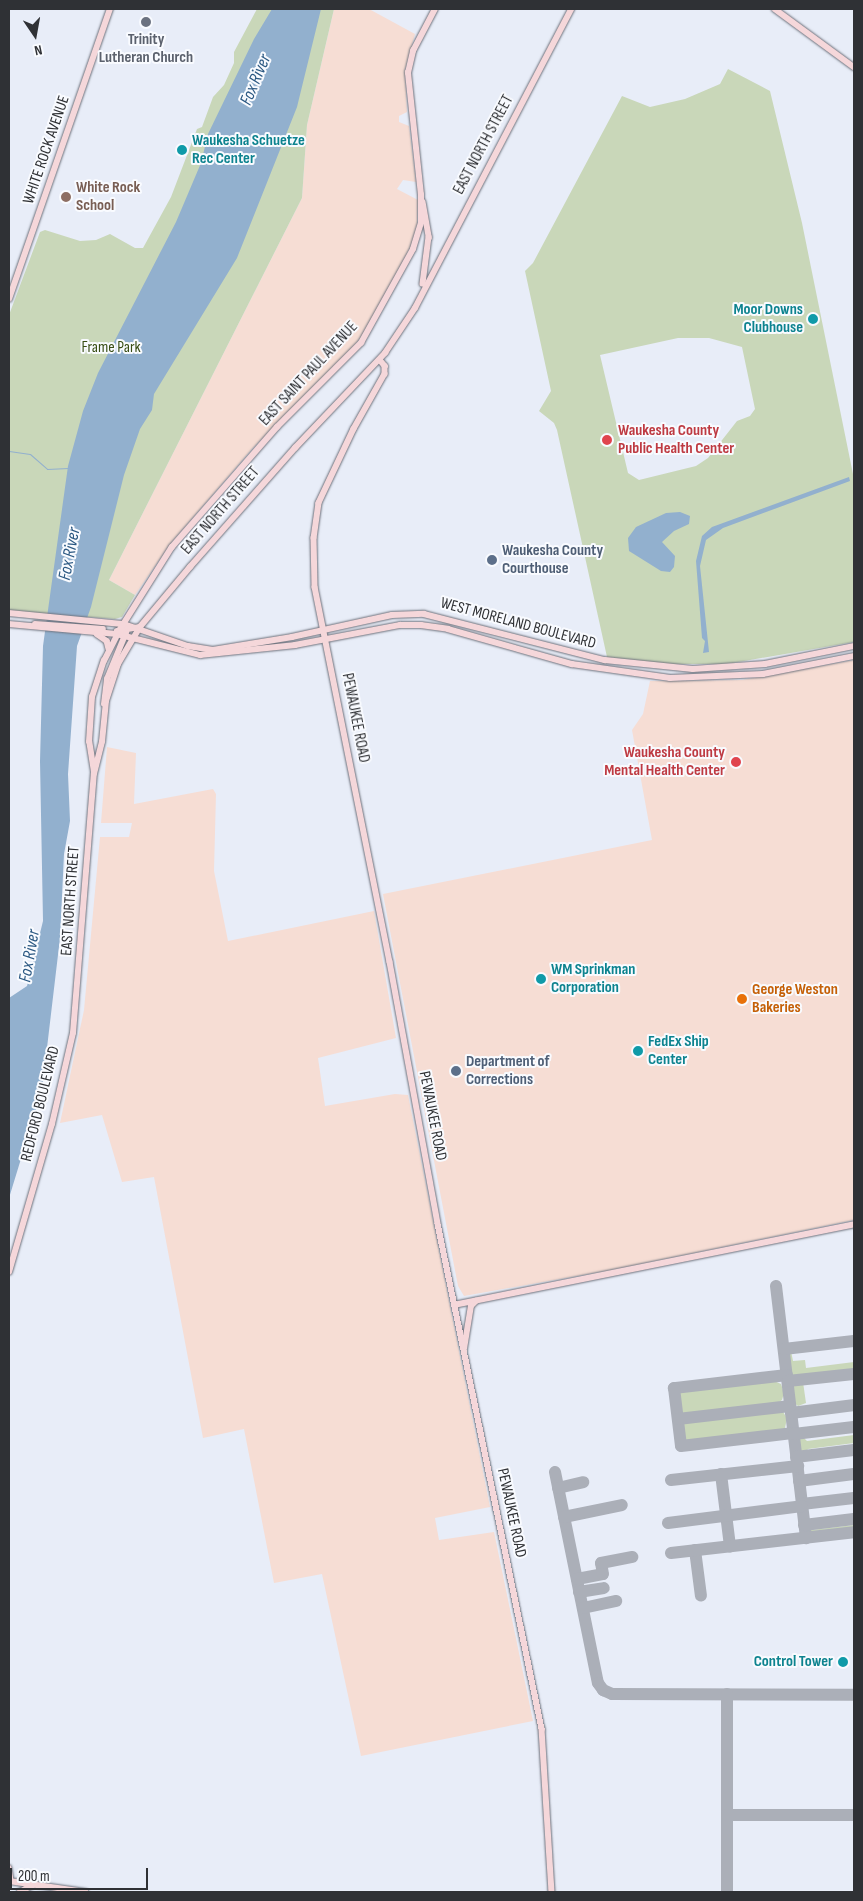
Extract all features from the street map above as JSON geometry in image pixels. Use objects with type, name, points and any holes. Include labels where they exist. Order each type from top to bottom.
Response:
[{"type":"main road","name":"WHITE ROCK AVENUE","points":[[9,299],[110,9]]},
{"type":"main road","name":"EAST SAINT PAUL AVENUE","points":[[124,624],[172,547],[277,427],[350,356],[369,331],[417,240],[421,222],[421,195],[408,78],[413,51],[435,9]]},
{"type":"main road","name":"EAST NORTH STREET","points":[[77,1000],[94,774],[102,742],[112,679],[122,656],[140,627],[295,448],[380,360],[421,294],[571,9]]},
{"type":"main road","points":[[775,9],[854,66]]},
{"type":"main road","name":"EAST NORTH STREET","points":[[421,195],[428,237],[421,294]]},
{"type":"main road","name":"PEWAUKEE ROAD","points":[[380,360],[385,366],[385,374],[344,448],[317,513],[313,558],[323,630],[390,962],[454,1305],[542,1729],[552,1892]]},
{"type":"main road","name":"WEST MORELAND BOULEVARD","points":[[9,613],[124,624],[140,627],[180,644],[205,649],[244,646],[357,622],[414,614],[445,617],[588,657],[654,667],[727,668],[854,646]]},
{"type":"main road","points":[[414,614],[414,624]]},
{"type":"main road","points":[[357,622],[359,633]]},
{"type":"main road","name":"WEST MORELAND BOULEVARD","points":[[9,624],[44,625],[122,633],[174,651],[200,655],[325,640],[414,624],[448,629],[586,667],[652,677],[727,678],[821,664],[854,656]]},
{"type":"main road","points":[[105,714],[103,698],[107,679],[124,624]]},
{"type":"main road","points":[[122,633],[140,627]]},
{"type":"main road","points":[[90,630],[107,641],[109,651]]},
{"type":"main road","name":"EAST NORTH STREET","points":[[94,774],[89,742],[90,714],[97,680],[109,651],[122,633]]},
{"type":"main road","points":[[818,653],[821,664]]},
{"type":"main road","points":[[586,667],[588,657]]},
{"type":"main road","points":[[727,668],[727,678]]},
{"type":"main road","name":"REDFORD BOULEVARD","points":[[9,1272],[57,1105],[77,1000]]},
{"type":"main road","points":[[454,1305],[854,1224]]},
{"type":"main road","points":[[464,1351],[471,1306],[477,1300]]},
{"type":"main road","points":[[9,1868],[9,1881],[85,1892]]},
{"type":"main road","points":[[20,1892],[35,1884]]},
{"type":"shaded area","points":[[334,9],[369,9],[415,34],[405,70],[407,112],[399,116],[399,122],[409,126],[416,182],[403,180],[397,189],[418,200],[417,226],[411,246],[369,325],[355,345],[252,449],[171,543],[135,595],[109,580],[302,198],[307,125]]},
{"type":"shaded area","points":[[854,660],[854,1220],[611,1270],[464,1296],[458,1286],[383,894],[652,840],[632,730],[643,714],[650,681],[742,680]]},
{"type":"shaded area","points":[[107,747],[136,753],[134,804],[213,789],[216,794],[214,871],[228,941],[374,911],[396,1038],[318,1058],[325,1106],[395,1094],[408,1095],[490,1507],[435,1518],[439,1540],[494,1532],[533,1721],[361,1756],[322,1574],[274,1583],[244,1429],[203,1438],[154,1177],[122,1182],[102,1115],[60,1123],[84,1010],[100,837],[129,837],[132,823],[101,823]]},
{"type":"green space","name":"Frame Park","points":[[257,9],[334,9],[307,125],[302,198],[109,580],[135,595],[122,617],[115,619],[9,611],[9,315],[40,232],[45,230],[80,241],[96,240],[110,234],[135,248],[143,248],[171,197],[197,129],[202,127],[213,97],[224,85],[234,63],[234,52]]},
{"type":"green space","points":[[728,69],[770,91],[802,223],[854,479],[854,642],[727,664],[659,664],[607,657],[557,430],[554,423],[539,411],[551,391],[525,271],[533,263],[622,96],[650,107],[685,99],[720,84]],"holes":[[[678,338],[709,338],[742,347],[755,409],[750,416],[737,421],[708,458],[696,466],[639,480],[628,473],[600,355]]]},
{"type":"green space","points":[[791,1351],[793,1361],[805,1360],[806,1368],[854,1362],[854,1371],[792,1379],[787,1353]]},
{"type":"green space","points":[[772,1380],[781,1384],[784,1393],[782,1400],[775,1405],[684,1416],[679,1411],[677,1396],[682,1391]]},
{"type":"green space","points":[[803,1382],[806,1403],[798,1406],[793,1402],[791,1384]]},
{"type":"green space","points":[[776,1410],[783,1412],[787,1418],[785,1428],[779,1432],[687,1443],[682,1438],[681,1425],[685,1421]]},
{"type":"green space","points":[[854,1435],[854,1443],[808,1449],[805,1454],[799,1451],[798,1440],[802,1436],[807,1441]]},
{"type":"green space","points":[[854,1525],[854,1529],[810,1532],[811,1530]]},
{"type":"water","name":"Fox River","points":[[272,9],[321,9],[297,107],[237,258],[154,394],[152,410],[140,429],[124,475],[91,607],[77,646],[68,774],[70,821],[64,854],[60,938],[42,1090],[9,1198],[9,998],[27,986],[43,921],[40,761],[43,646],[68,466],[83,411],[98,373],[176,222],[201,163],[208,134],[254,39]]},
{"type":"water","points":[[849,477],[850,481],[723,528],[706,540],[700,566],[709,652],[703,653],[705,641],[702,638],[696,561],[702,536],[712,527]]},
{"type":"water","points":[[680,512],[690,516],[689,524],[674,531],[662,542],[675,556],[674,567],[670,572],[661,571],[629,551],[628,538],[636,527],[666,513]]},
{"type":"waterway","points":[[9,451],[30,454],[47,469],[68,468]]},
{"type":"taxiway","points":[[776,1286],[806,1538]]},
{"type":"taxiway","points":[[784,1349],[854,1341]]},
{"type":"taxiway","points":[[788,1381],[854,1374]]},
{"type":"taxiway","points":[[787,1375],[674,1388],[681,1446],[794,1433]]},
{"type":"taxiway","points":[[791,1413],[854,1405]]},
{"type":"taxiway","points":[[678,1419],[790,1406]]},
{"type":"taxiway","points":[[794,1434],[854,1427]]},
{"type":"taxiway","points":[[796,1457],[854,1450]]},
{"type":"taxiway","points":[[671,1480],[798,1466]]},
{"type":"taxiway","points":[[555,1472],[598,1683],[603,1690],[612,1694],[854,1695]]},
{"type":"taxiway","points":[[721,1474],[730,1546]]},
{"type":"taxiway","points":[[799,1481],[854,1474]]},
{"type":"taxiway","points":[[558,1488],[583,1482]]},
{"type":"taxiway","points":[[802,1504],[854,1498]]},
{"type":"taxiway","points":[[564,1517],[622,1505]]},
{"type":"taxiway","points":[[668,1523],[802,1506]]},
{"type":"taxiway","points":[[804,1525],[854,1519]]},
{"type":"taxiway","points":[[671,1553],[854,1532]]},
{"type":"taxiway","points":[[695,1550],[701,1596]]},
{"type":"taxiway","points":[[577,1579],[603,1574],[601,1563],[632,1557]]},
{"type":"taxiway","points":[[579,1592],[604,1588]]},
{"type":"taxiway","points":[[583,1608],[616,1601]]},
{"type":"taxiway","points":[[727,1694],[727,1892]]},
{"type":"taxiway","points":[[727,1815],[854,1815]]},
{"type":"place","name":"Trinity Lutheran Church","points":[[146,22]]},
{"type":"place","name":"Waukesha Schuetze Rec Center","points":[[182,150]]},
{"type":"place","name":"White Rock School","points":[[66,197]]},
{"type":"place","name":"Moor Downs Clubhouse","points":[[813,319]]},
{"type":"place","name":"Waukesha County Public Health Center","points":[[607,440]]},
{"type":"place","name":"Waukesha County Courthouse","points":[[492,560]]},
{"type":"place","name":"Waukesha County Mental Health Center","points":[[736,762]]},
{"type":"place","name":"WM Sprinkman Corporation","points":[[541,979]]},
{"type":"place","name":"George Weston Bakeries","points":[[742,999]]},
{"type":"place","name":"FedEx Ship Center","points":[[638,1051]]},
{"type":"place","name":"Department of Corrections","points":[[456,1071]]},
{"type":"place","name":"Control Tower","points":[[843,1662]]}]
